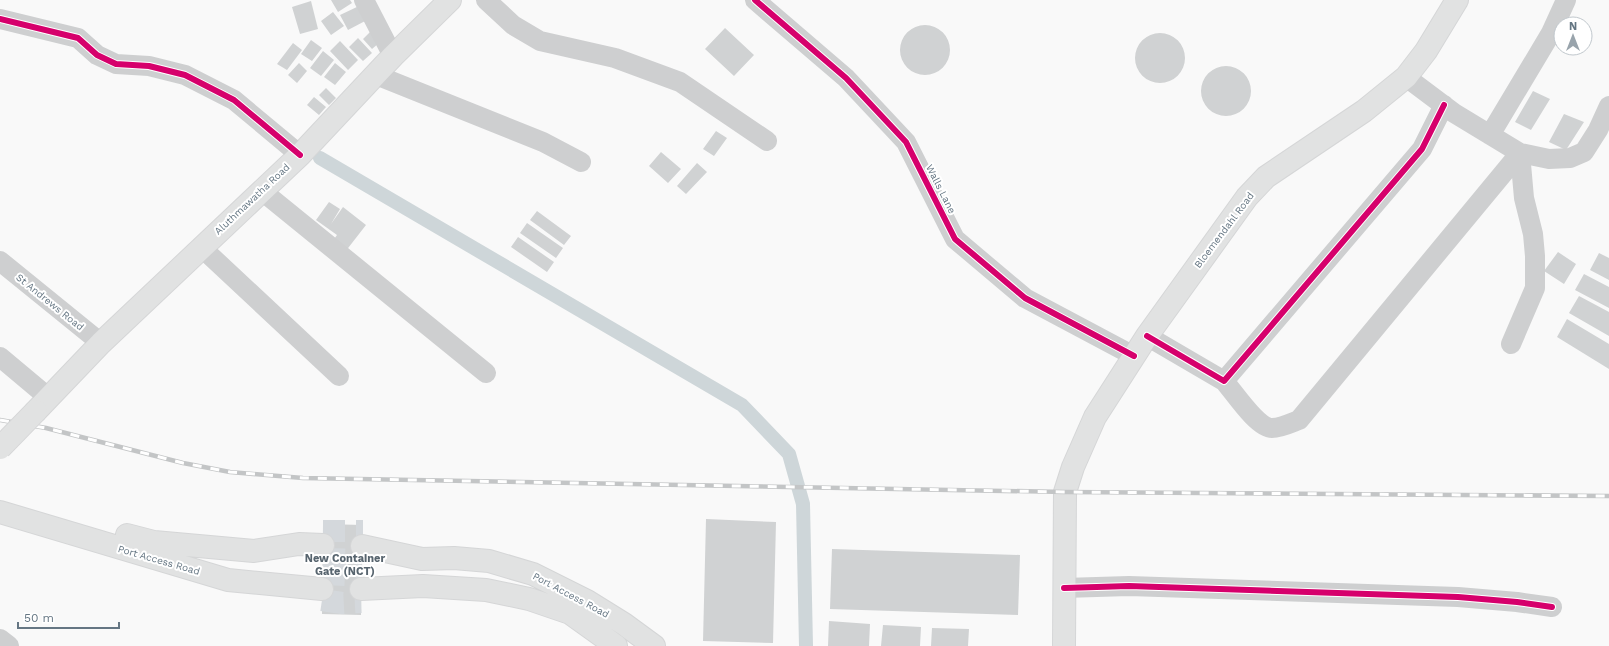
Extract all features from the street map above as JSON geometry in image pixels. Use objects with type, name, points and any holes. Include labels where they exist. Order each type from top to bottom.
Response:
[{"type":"main road","name":"Aluthmawatha Road","points":[[0,448],[101,343],[300,155],[393,56],[450,0]]},
{"type":"main road","name":"Bloemendahl Road","points":[[1064,646],[1065,492],[1073,467],[1096,417],[1147,336],[1247,197],[1266,177],[1364,111],[1406,77],[1426,51],[1457,0]]},
{"type":"main road","name":"Port Access Road","points":[[0,497],[52,515],[154,542],[254,551],[323,566],[296,574],[228,580],[0,512]]},
{"type":"main road","points":[[362,567],[387,537],[422,559]]},
{"type":"main road","name":"Port Access Road","points":[[362,567],[422,559],[454,558],[489,562],[534,574],[587,601],[624,624],[654,646]]},
{"type":"main road","name":"Port Access Road","points":[[362,567],[423,586],[486,590],[528,599],[570,613],[616,646]]},
{"type":"street","points":[[364,0],[393,56]]},
{"type":"street","points":[[486,0],[513,25],[540,41],[615,58],[680,82],[767,141]]},
{"type":"street","name":"Walls Lane","points":[[755,0],[846,78],[906,142],[955,239],[1025,298],[1134,356]]},
{"type":"street","points":[[1490,134],[1551,33],[1566,0]]},
{"type":"street","points":[[0,19],[78,38],[97,55],[116,64],[149,66],[185,75],[234,100],[300,155]]},
{"type":"street","points":[[376,75],[543,142],[581,162]]},
{"type":"street","points":[[1406,77],[1444,105],[1520,153],[1549,159],[1570,158],[1584,152],[1598,130],[1609,106]]},
{"type":"street","points":[[1224,381],[1422,149],[1444,105]]},
{"type":"street","points":[[1147,336],[1224,381],[1258,422],[1271,428],[1283,426],[1299,420],[1520,153]]},
{"type":"street","points":[[1511,344],[1535,288],[1533,234],[1524,198],[1520,153]]},
{"type":"street","points":[[262,191],[486,373]]},
{"type":"street","points":[[201,247],[339,376]]},
{"type":"street","name":"St Andrews Road","points":[[0,261],[101,343]]},
{"type":"street","points":[[0,357],[42,404]]},
{"type":"street","points":[[1064,588],[1129,586],[1458,597],[1517,602],[1552,607]]},
{"type":"street","points":[[0,639],[9,646]]},
{"type":"building","points":[[331,0],[350,0],[352,3],[338,12]]},
{"type":"building","points":[[311,1],[318,29],[300,34],[292,7]]},
{"type":"building","points":[[359,6],[367,20],[348,30],[340,15]]},
{"type":"building","points":[[333,12],[344,26],[331,35],[321,21]]},
{"type":"building","points":[[925,25],[935,27],[943,32],[948,40],[950,50],[948,60],[943,68],[935,73],[925,75],[915,73],[907,68],[902,60],[900,50],[902,40],[907,32],[915,27]]},
{"type":"building","points":[[725,28],[754,55],[734,76],[705,49]]},
{"type":"building","points":[[370,32],[379,43],[372,49],[363,39]]},
{"type":"building","points":[[1160,33],[1170,35],[1178,40],[1183,48],[1185,58],[1183,68],[1178,76],[1170,81],[1160,83],[1150,81],[1142,76],[1137,68],[1135,58],[1137,48],[1142,40],[1150,35]]},
{"type":"building","points":[[358,38],[372,53],[363,61],[349,47]]},
{"type":"building","points":[[311,40],[322,48],[312,61],[301,54]]},
{"type":"building","points":[[340,41],[358,60],[348,70],[330,51]]},
{"type":"building","points":[[293,43],[302,50],[287,70],[277,64]]},
{"type":"building","points":[[323,51],[334,60],[321,76],[310,68]]},
{"type":"building","points":[[299,63],[307,71],[297,83],[288,75]]},
{"type":"building","points":[[335,63],[346,72],[335,85],[324,77]]},
{"type":"building","points":[[1226,66],[1236,68],[1244,73],[1249,81],[1251,91],[1249,101],[1244,109],[1236,114],[1226,116],[1216,114],[1208,109],[1203,101],[1201,91],[1203,81],[1208,73],[1216,68]]},
{"type":"building","points":[[326,88],[336,98],[329,105],[319,95]]},
{"type":"building","points":[[1533,91],[1550,99],[1531,130],[1515,122]]},
{"type":"building","points":[[314,97],[326,107],[319,115],[307,105]]},
{"type":"building","points":[[1564,114],[1584,122],[1566,150],[1549,142]]},
{"type":"building","points":[[716,131],[727,138],[714,156],[703,149]]},
{"type":"building","points":[[661,152],[681,169],[668,183],[649,166]]},
{"type":"building","points":[[697,163],[707,172],[686,194],[677,186]]},
{"type":"building","points":[[329,202],[340,209],[331,224],[343,207],[366,225],[345,252],[332,242],[337,235],[316,220]]},
{"type":"building","points":[[537,211],[571,236],[564,245],[530,220]]},
{"type":"building","points":[[527,223],[563,248],[556,258],[520,233]]},
{"type":"building","points":[[518,237],[554,262],[547,272],[511,247]]},
{"type":"building","points":[[1558,252],[1576,264],[1564,284],[1544,271]]},
{"type":"building","points":[[1599,253],[1609,258],[1609,280],[1590,270]]},
{"type":"building","points":[[1584,274],[1609,287],[1609,308],[1575,290]]},
{"type":"building","points":[[1579,296],[1609,312],[1609,336],[1569,313]]},
{"type":"building","points":[[1567,319],[1609,344],[1609,369],[1557,337]]},
{"type":"building","points":[[706,519],[776,522],[773,643],[703,641]]},
{"type":"building","name":"New Container Gate (NCT)","points":[[323,524],[363,525],[361,615],[322,614]]},
{"type":"building","points":[[832,549],[1020,555],[1018,615],[830,609]]},
{"type":"building","points":[[829,621],[870,624],[869,646],[828,646]]},
{"type":"building","points":[[883,625],[921,627],[920,646],[881,646]]},
{"type":"building","points":[[932,628],[969,629],[968,646],[931,646]]},
{"type":"waterway","points":[[320,158],[742,405],[789,454],[803,504],[806,646]]},
{"type":"tunnel","points":[[323,531],[363,531]]},
{"type":"tunnel","points":[[323,559],[362,560]]},
{"type":"tunnel","points":[[323,574],[362,576]]},
{"type":"tunnel","points":[[322,600],[342,603],[361,602]]},
{"type":"railway","points":[[0,420],[46,428],[183,463],[230,472],[303,478],[1065,492],[1609,496]]},
{"type":"cycle path","points":[[755,0],[846,78],[906,142],[955,239],[1025,298],[1134,356]]},
{"type":"cycle path","points":[[0,19],[78,38],[97,55],[116,64],[149,66],[185,75],[234,100],[300,155]]},
{"type":"cycle path","points":[[1147,336],[1224,381],[1422,149],[1444,105]]},
{"type":"cycle path","points":[[1064,588],[1129,586],[1458,597],[1517,602],[1552,607]]},
{"type":"district","name":"New Container Gate (NCT)","points":[[345,564]]}]
